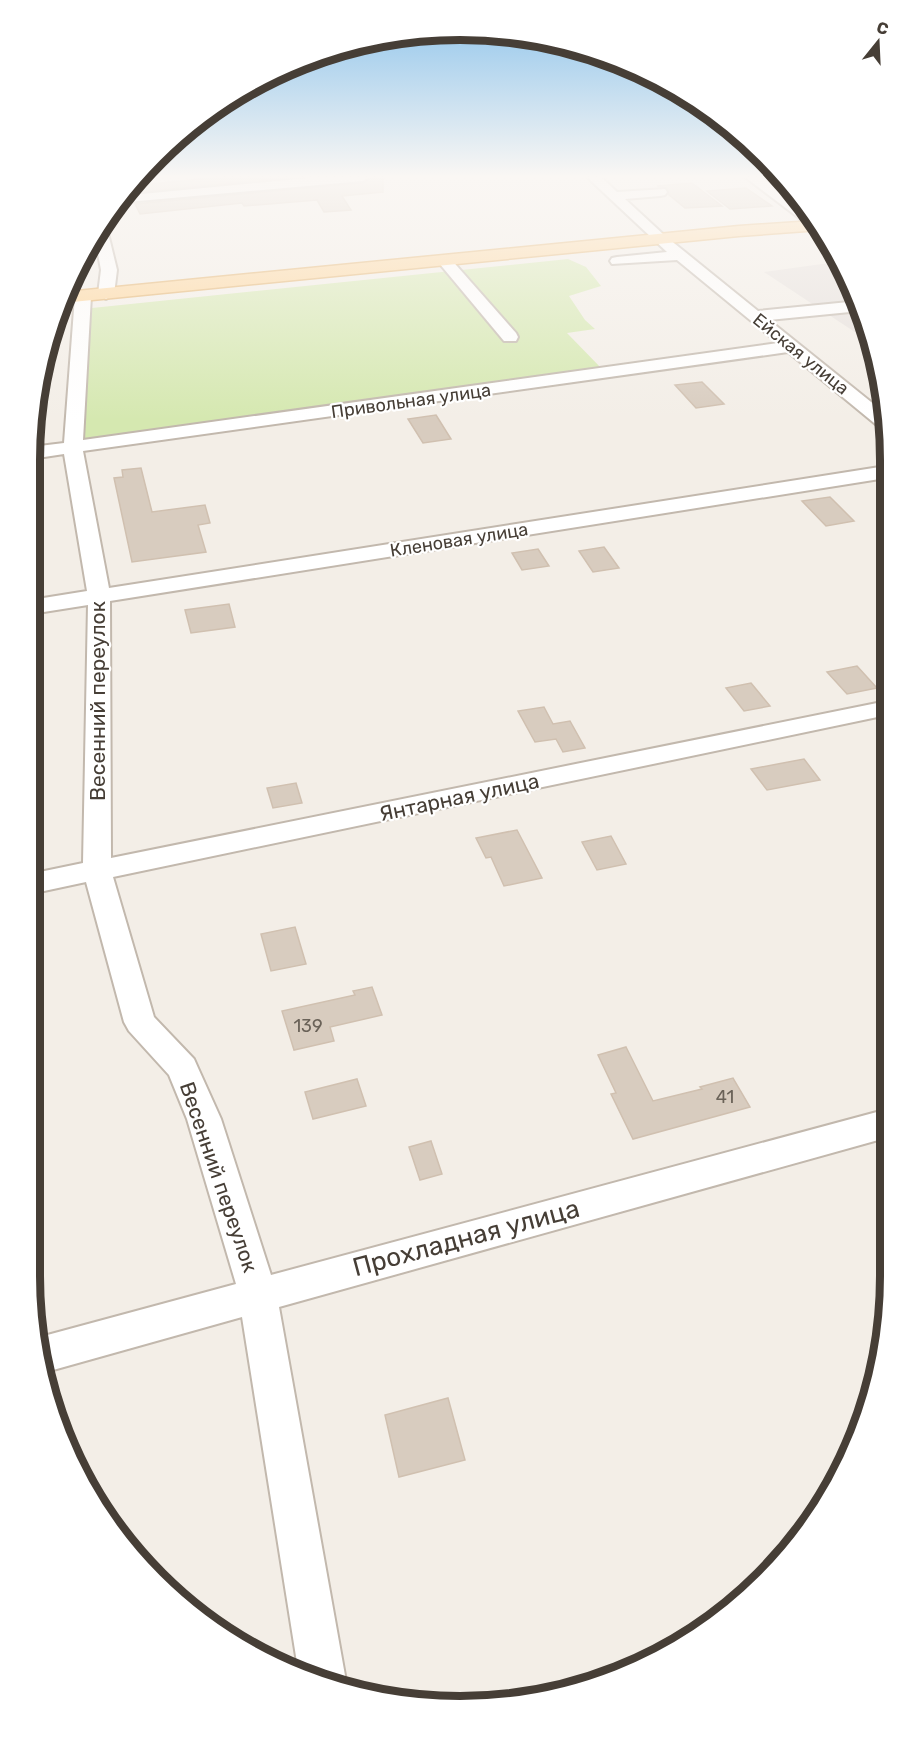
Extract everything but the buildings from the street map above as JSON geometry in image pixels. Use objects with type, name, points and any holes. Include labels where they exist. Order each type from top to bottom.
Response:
[{"type":"main road","points":[[84,296],[463,258]]},
{"type":"street","name":"Весенний переулок","points":[[106,258],[109,270],[84,296],[73,448],[99,596],[97,871],[140,1022],[182,1068],[204,1119],[258,1295],[322,1673]]},
{"type":"street","points":[[617,261],[648,258]]},
{"type":"street","name":"Ейская улица","points":[[684,258],[877,416]]},
{"type":"street","points":[[444,260],[510,337]]},
{"type":"street","points":[[755,316],[851,307]]},
{"type":"street","name":"Привольная улица","points":[[40,452],[792,346]]},
{"type":"street","name":"Кленовая улица","points":[[40,606],[880,473]]},
{"type":"street","name":"Янтарная улица","points":[[40,882],[880,709]]},
{"type":"street","name":"Прохладная улица","points":[[48,1353],[880,1125]]},
{"type":"shaded area","points":[[831,264],[848,299],[860,336],[764,272]]},
{"type":"green space","points":[[568,259],[586,267],[601,286],[569,296],[585,320],[595,329],[567,333],[602,369],[80,440],[92,308]]}]
